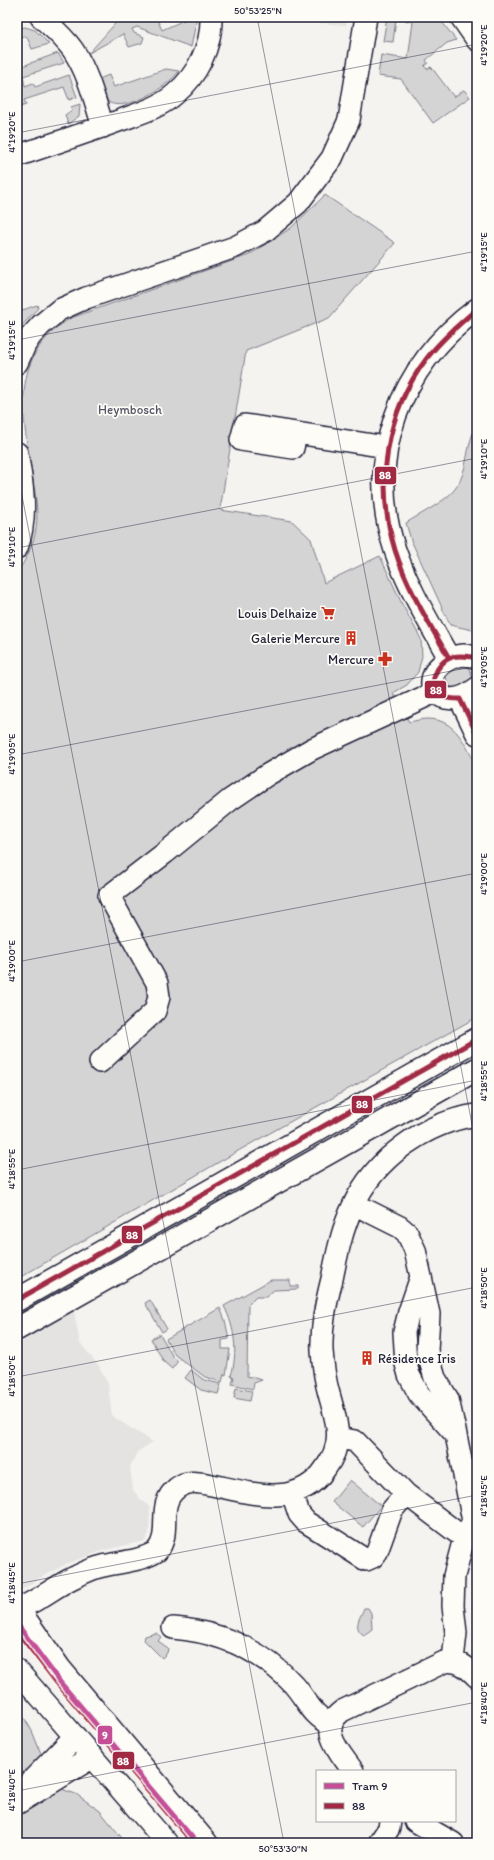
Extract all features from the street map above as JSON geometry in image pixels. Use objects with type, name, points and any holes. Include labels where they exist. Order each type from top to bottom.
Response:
[{"type":"main road","points":[[17,1300],[477,1039]]},
{"type":"main road","points":[[17,1329],[477,1069]]},
{"type":"main road","points":[[17,1796],[75,1738]]},
{"type":"main road","points":[[17,1803],[92,1757]]},
{"type":"street","points":[[41,17],[61,35],[73,50],[88,83],[103,127]]},
{"type":"street","points":[[17,156],[151,109],[175,94],[194,74],[206,49],[211,17]]},
{"type":"street","points":[[17,362],[31,336],[41,325],[59,310],[86,298],[235,247],[265,231],[298,203],[318,179],[332,158],[348,120],[354,99],[366,17]]},
{"type":"street","points":[[460,17],[477,40]]},
{"type":"street","points":[[449,658],[413,590],[395,549],[385,503],[384,476],[386,447],[395,414],[416,371],[449,332],[477,309]]},
{"type":"street","points":[[296,434],[386,447]]},
{"type":"street","points":[[17,453],[24,519],[17,548]]},
{"type":"street","points":[[477,658],[466,655],[449,658],[436,670],[432,684],[435,692],[444,699],[472,693],[477,734]]},
{"type":"street","points":[[100,1062],[155,1011],[159,990],[157,983],[109,896],[182,840],[230,800],[267,774],[312,749],[435,692]]},
{"type":"street","points":[[207,1843],[60,1668],[17,1608],[24,1606],[54,1587],[76,1576],[101,1567],[143,1558],[157,1551],[164,1537],[164,1511],[166,1500],[179,1486],[195,1482],[272,1496],[292,1493],[307,1487],[325,1471],[331,1461],[338,1438],[338,1421],[325,1375],[322,1336],[326,1304],[339,1245],[354,1204],[378,1169],[405,1145],[439,1125],[460,1118],[477,1115]]},
{"type":"street","points":[[354,1204],[400,1227],[407,1233],[415,1250],[421,1277],[404,1332],[406,1364],[409,1375],[419,1394],[433,1412],[456,1435],[473,1521],[464,1538],[457,1560],[453,1591],[456,1632],[453,1660]]},
{"type":"street","points":[[338,1438],[351,1439],[360,1444],[406,1494],[464,1538]]},
{"type":"street","points":[[292,1493],[299,1514],[306,1522],[366,1560],[373,1557],[377,1552],[392,1510],[406,1494]]},
{"type":"street","points":[[173,1628],[191,1630],[220,1637],[251,1650],[279,1671],[320,1719],[331,1724]]},
{"type":"street","points":[[352,1770],[331,1736],[331,1724],[342,1711],[435,1665],[453,1660],[466,1667],[477,1677]]},
{"type":"street","points":[[17,1670],[167,1843]]},
{"type":"street","points":[[379,1843],[387,1832],[390,1822]]},
{"type":"street","points":[[417,1822],[453,1843]]},
{"type":"shaded area","points":[[232,17],[347,17],[346,25]]},
{"type":"shaded area","points":[[74,1311],[80,1343],[99,1366],[108,1384],[112,1416],[153,1442],[137,1452],[130,1467],[133,1490],[142,1501],[150,1507],[149,1533],[145,1541],[105,1550],[68,1563],[38,1579],[17,1593],[17,1346],[30,1336]]},
{"type":"green space","points":[[121,17],[156,17],[162,30],[191,17],[197,17],[191,47],[137,27],[132,29],[134,33],[144,37],[142,43],[129,47],[123,34],[89,53]]},
{"type":"green space","points":[[387,17],[438,17],[456,40],[447,43],[426,60],[428,63],[424,66],[427,69],[432,68],[454,97],[464,90],[470,97],[433,123],[401,79],[378,76],[381,55],[408,59],[413,22],[396,19],[393,42],[383,41]]},
{"type":"green space","points":[[25,27],[35,30],[49,44],[32,49],[27,37],[24,36],[17,38],[17,29]]},
{"type":"green space","points":[[58,53],[64,63],[23,76],[25,86],[33,83],[35,87],[69,75],[77,97],[69,100],[64,87],[24,100],[26,105],[17,108],[17,68]]},
{"type":"green space","points":[[166,69],[179,71],[166,84],[156,91],[146,97],[125,104],[108,102],[99,79],[109,75],[114,87]]},
{"type":"green space","points":[[80,104],[79,116],[68,124],[65,115],[72,110],[71,107]]},
{"type":"green space","name":"Heymbosch","points":[[325,195],[395,243],[329,318],[246,351],[220,510],[292,521],[311,539],[324,583],[380,556],[402,604],[421,639],[422,656],[418,672],[407,685],[393,693],[409,722],[425,719],[438,720],[453,729],[459,735],[477,767],[477,1017],[245,1147],[17,1279],[17,573],[32,544],[35,534],[37,514],[24,411],[24,390],[28,370],[37,351],[51,334],[71,318],[249,255],[291,228]]},
{"type":"green space","points":[[37,305],[38,308],[17,331],[17,312]]},
{"type":"green space","points":[[477,425],[477,631],[450,625],[411,540],[406,523],[445,499],[455,489],[463,474],[470,441]]},
{"type":"green space","points":[[459,664],[468,668],[472,677],[468,686],[459,690],[450,686],[446,677],[450,668]]},
{"type":"green space","points":[[271,1280],[290,1280],[290,1286],[298,1286],[298,1289],[274,1290],[266,1297],[256,1297],[248,1305],[247,1376],[262,1380],[254,1383],[253,1389],[232,1384],[234,1377],[231,1376],[235,1349],[231,1323],[224,1306]]},
{"type":"green space","points":[[150,1300],[167,1329],[162,1332],[145,1303]]},
{"type":"green space","points":[[220,1308],[225,1320],[229,1339],[222,1340],[222,1349],[230,1349],[226,1375],[224,1374],[222,1382],[205,1377],[175,1355],[166,1339]]},
{"type":"green space","points":[[160,1334],[173,1357],[178,1361],[172,1369],[164,1362],[151,1339]]},
{"type":"green space","points":[[191,1370],[204,1380],[221,1384],[218,1394],[201,1390],[185,1378]]},
{"type":"green space","points":[[236,1388],[252,1391],[250,1401],[234,1398]]},
{"type":"green space","points":[[350,1480],[381,1506],[363,1527],[332,1502]]},
{"type":"green space","points":[[364,1608],[368,1608],[371,1613],[372,1629],[364,1635],[358,1629],[358,1623]]},
{"type":"green space","points":[[156,1633],[161,1637],[158,1641],[168,1648],[167,1653],[162,1658],[144,1640],[145,1636]]},
{"type":"green space","points":[[17,1706],[32,1731],[44,1761],[17,1786]]},
{"type":"green space","points":[[60,1785],[64,1790],[76,1794],[100,1811],[126,1843],[17,1843],[17,1813]]},
{"type":"tram line","name":"9","points":[[17,1624],[60,1682],[197,1843]]},
{"type":"transit line","name":"88","points":[[449,658],[412,592],[395,550],[389,525],[385,475],[393,426],[401,402],[413,379],[427,358],[439,344],[477,309]]},
{"type":"transit line","name":"88","points":[[477,658],[468,656],[452,657],[441,664],[434,676],[435,688],[438,693],[446,698],[460,699],[477,734]]},
{"type":"transit line","name":"88","points":[[17,1300],[477,1039]]},
{"type":"transit line","name":"88","points":[[17,1631],[57,1683],[193,1843]]},
{"type":"place","name":"Louis Delhaize","points":[[328,613]]},
{"type":"place","name":"Galerie Mercure","points":[[351,638]]},
{"type":"place","name":"Mercure","points":[[385,659]]},
{"type":"place","name":"Résidence Iris","points":[[367,1358]]}]
